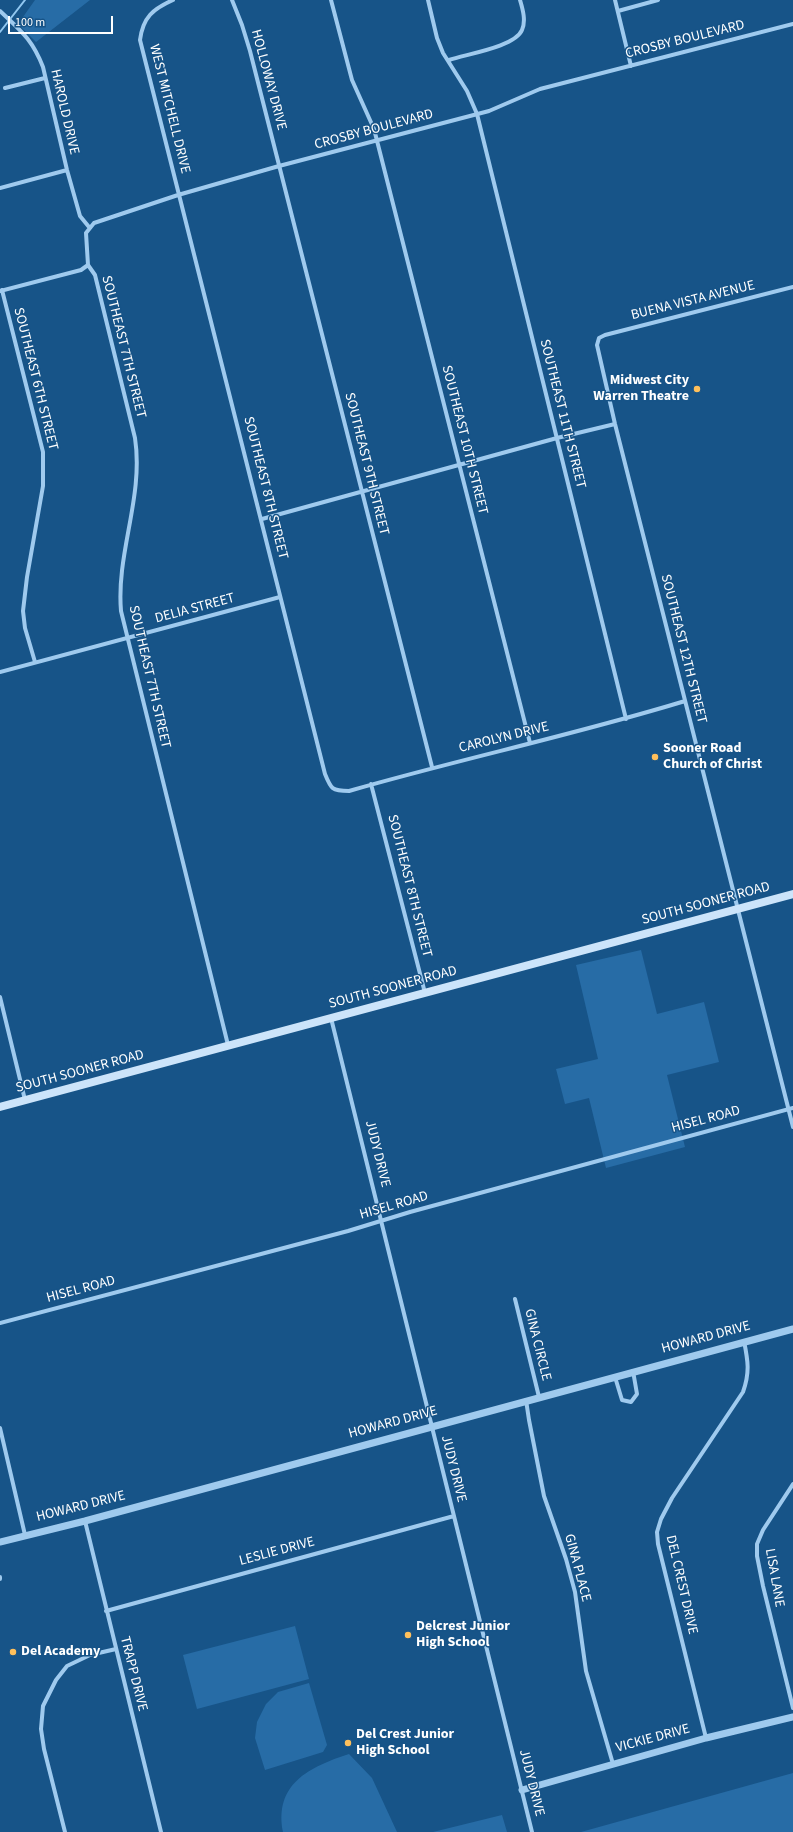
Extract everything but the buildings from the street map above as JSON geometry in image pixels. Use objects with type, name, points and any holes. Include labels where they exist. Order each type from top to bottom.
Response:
[{"type":"main road","name":"SOUTH SOONER ROAD","points":[[0,1107],[793,894]]},
{"type":"street","name":"WEST MITCHELL DRIVE","points":[[173,0],[155,10],[147,18],[142,28],[140,40],[178,195]]},
{"type":"street","name":"HOLLOWAY DRIVE","points":[[232,0],[242,26],[279,166]]},
{"type":"street","name":"SOUTHEAST 10TH STREET","points":[[331,0],[352,80],[378,141],[530,743]]},
{"type":"street","name":"SOUTHEAST 11TH STREET","points":[[428,0],[437,38],[443,54],[449,60],[467,91],[476,114],[626,719]]},
{"type":"street","points":[[449,60],[502,45],[514,39],[522,32],[524,22],[520,0]]},
{"type":"street","points":[[615,0],[631,66]]},
{"type":"street","points":[[618,11],[658,0]]},
{"type":"street","name":"HAROLD DRIVE","points":[[0,11],[31,41],[37,53],[45,78],[67,170],[80,216],[89,227]]},
{"type":"street","name":"CROSBY BOULEVARD","points":[[89,227],[94,223],[178,195],[279,166],[476,114],[502,106],[528,93],[540,89],[793,24]]},
{"type":"street","points":[[5,88],[45,78]]},
{"type":"street","name":"SOUTHEAST 9TH STREET","points":[[279,166],[432,767]]},
{"type":"street","points":[[0,188],[67,170]]},
{"type":"street","name":"SOUTHEAST 8TH STREET","points":[[178,195],[262,519],[280,597],[323,766],[330,786]]},
{"type":"street","points":[[1,291],[81,270],[88,265],[85,241],[89,227]]},
{"type":"street","name":"SOUTHEAST 7TH STREET","points":[[88,265],[94,275],[135,438],[137,454],[136,490],[120,580],[121,611],[126,639],[228,1045]]},
{"type":"street","name":"BUENA VISTA AVENUE","points":[[599,338],[605,335],[793,287]]},
{"type":"street","name":"SOUTHEAST 6TH STREET","points":[[1,291],[43,452],[43,486],[27,577],[24,611],[25,628],[35,662]]},
{"type":"street","name":"SOUTHEAST 12TH STREET","points":[[599,338],[597,346],[599,358],[615,424],[738,908],[791,1108],[793,1127]]},
{"type":"street","points":[[262,519],[557,438],[615,424]]},
{"type":"street","name":"DELIA STREET","points":[[0,672],[280,597]]},
{"type":"street","name":"CAROLYN DRIVE","points":[[330,786],[337,791],[349,791],[432,767],[626,719],[685,701]]},
{"type":"street","name":"SOUTHEAST 8TH STREET","points":[[371,784],[425,993]]},
{"type":"street","points":[[0,998],[25,1100]]},
{"type":"street","name":"JUDY DRIVE","points":[[331,1018],[532,1832]]},
{"type":"street","name":"HISEL ROAD","points":[[0,1323],[791,1108]]},
{"type":"street","name":"GINA CIRCLE","points":[[515,1298],[539,1397]]},
{"type":"street","name":"HOWARD DRIVE","points":[[0,1542],[85,1521],[632,1371],[793,1329]]},
{"type":"street","name":"DEL CREST DRIVE","points":[[706,1738],[658,1544],[657,1532],[661,1519],[672,1498],[743,1392],[748,1379],[749,1366],[744,1341]]},
{"type":"street","points":[[615,1376],[622,1400],[631,1402],[637,1394],[632,1371]]},
{"type":"street","name":"GINA PLACE","points":[[526,1400],[544,1496],[566,1559],[575,1592],[586,1671],[613,1764]]},
{"type":"street","points":[[0,1428],[25,1535]]},
{"type":"street","name":"LISA LANE","points":[[793,1484],[763,1530],[757,1544],[757,1556],[793,1708]]},
{"type":"street","name":"LESLIE DRIVE","points":[[106,1611],[454,1516]]},
{"type":"street","name":"TRAPP DRIVE","points":[[85,1521],[160,1832]]},
{"type":"street","points":[[65,1832],[44,1750],[41,1729],[43,1706],[56,1680],[67,1666],[90,1656],[116,1649]]},
{"type":"street","name":"VICKIE DRIVE","points":[[522,1790],[706,1738],[793,1717]]},
{"type":"shaded area","points":[[35,0],[90,0],[36,42],[18,24]]},
{"type":"shaded area","points":[[641,950],[657,1014],[704,1002],[719,1062],[667,1075],[685,1147],[606,1168],[589,1098],[565,1104],[556,1069],[598,1059],[576,965]]},
{"type":"shaded area","points":[[295,1626],[309,1679],[197,1709],[183,1655]]},
{"type":"shaded area","points":[[309,1683],[327,1745],[323,1752],[265,1770],[255,1738],[257,1722],[266,1704],[278,1692]]},
{"type":"shaded area","points":[[349,1754],[372,1778],[397,1832],[283,1832],[282,1815],[284,1801],[289,1790],[308,1772],[334,1759]]},
{"type":"shaded area","points":[[793,1773],[793,1832],[581,1832]]},
{"type":"shaded area","points":[[502,1815],[507,1832],[433,1832]]},
{"type":"waterway","points":[[0,32],[25,0]]},
{"type":"place","name":"Midwest City Warren Theatre","points":[[697,389]]},
{"type":"place","name":"Sooner Road Church of Christ","points":[[655,757]]},
{"type":"place","name":"Delcrest Junior High School","points":[[408,1635]]},
{"type":"place","name":"Del Academy","points":[[13,1652]]},
{"type":"place","name":"Del Crest Junior High School","points":[[348,1743]]}]
